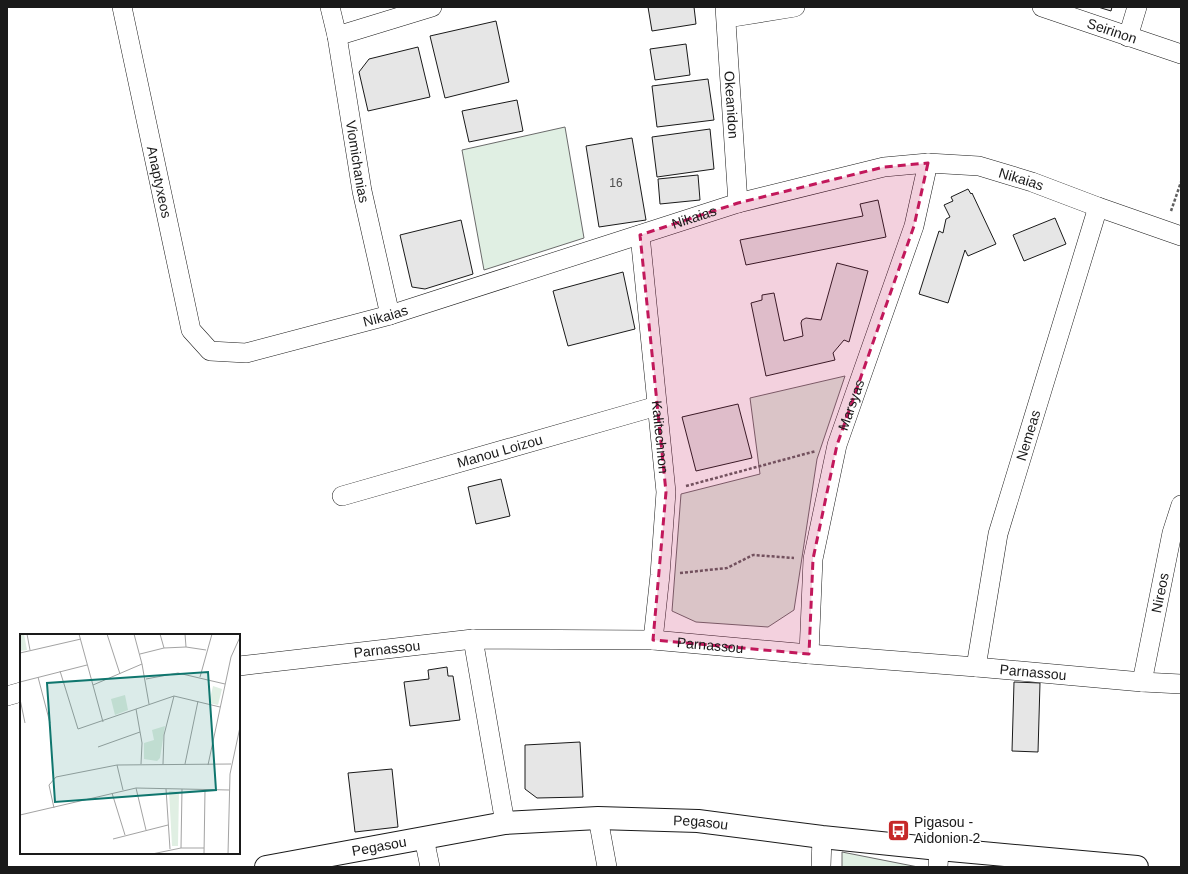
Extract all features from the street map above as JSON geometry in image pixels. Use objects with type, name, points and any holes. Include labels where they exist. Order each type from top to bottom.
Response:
[{"type":"street","name":"Anaptyxeos","points":[[122,7],[191,330],[210,352]]},
{"type":"street","name":"Viomichanias","points":[[330,7],[337,36],[362,191],[390,315]]},
{"type":"street","points":[[337,36],[432,7]]},
{"type":"street","points":[[726,13],[795,7]]},
{"type":"street","name":"Seirinon","points":[[1042,7],[1181,54]]},
{"type":"street","points":[[1128,37],[1137,7]]},
{"type":"street","name":"Okeanidon","points":[[726,13],[738,203]]},
{"type":"street","name":"Nikaias","points":[[210,352],[246,353],[390,315],[738,203],[884,167],[928,163],[979,166],[1032,182],[1172,233]]},
{"type":"street","name":"Marsyas","points":[[809,654],[813,559],[837,445],[914,226],[928,163]]},
{"type":"street","name":"Nemeas","points":[[976,667],[998,534],[1098,207]]},
{"type":"street","name":"Kalitechnon","points":[[640,235],[666,492],[660,575],[653,640]]},
{"type":"street","name":"Manou Loizou","points":[[342,496],[657,406]]},
{"type":"street","name":"Nireos","points":[[1142,682],[1172,532],[1181,506]]},
{"type":"street","points":[[473,640],[505,823]]},
{"type":"street","name":"Parnassou","points":[[240,666],[473,640],[653,640],[1142,682],[1181,684]]},
{"type":"street","points":[[7,696],[20,692]]},
{"type":"street","points":[[598,818],[607,867]]},
{"type":"street","name":"Pegasou","points":[[266,867],[505,823],[598,818],[698,821],[822,837],[938,858],[1137,867]]},
{"type":"street","points":[[821,867],[822,837]]},
{"type":"street","points":[[424,838],[430,867]]},
{"type":"path","points":[[1172,233],[1181,182]]},
{"type":"path","points":[[666,492],[837,445]]},
{"type":"path","points":[[660,575],[727,568],[753,555],[813,559]]},
{"type":"highlighted area","points":[[928,163],[914,226],[837,445],[813,559],[809,654],[653,640],[666,492],[640,235],[738,203],[884,167]]},
{"type":"green space","points":[[565,127],[584,238],[484,270],[462,150]]},
{"type":"green space","points":[[845,376],[817,459],[794,610],[768,627],[696,622],[672,611],[681,494],[760,474],[750,398]]},
{"type":"green space","points":[[842,852],[918,867],[842,867]]},
{"type":"building","points":[[648,7],[694,7],[696,24],[652,31]]},
{"type":"building","points":[[1098,7],[1112,7],[1111,11]]},
{"type":"building","points":[[496,21],[509,82],[445,98],[430,36]]},
{"type":"building","points":[[686,44],[690,75],[655,80],[650,49]]},
{"type":"building","points":[[418,47],[430,97],[368,111],[359,72],[369,59]]},
{"type":"building","points":[[708,79],[714,120],[657,127],[652,86]]},
{"type":"building","points":[[517,100],[523,131],[469,142],[462,111]]},
{"type":"building","points":[[710,129],[714,169],[657,177],[652,137]]},
{"type":"building","points":[[632,138],[646,220],[599,227],[586,146]]},
{"type":"building","points":[[698,175],[700,200],[660,204],[658,179]]},
{"type":"building","points":[[968,189],[971,194],[972,193],[996,244],[968,256],[965,250],[948,303],[919,294],[939,231],[943,233],[946,219],[950,217],[944,205],[953,201],[951,197]]},
{"type":"building","points":[[878,200],[886,237],[746,265],[740,240],[863,216],[860,204]]},
{"type":"building","points":[[1055,218],[1066,244],[1024,261],[1013,235]]},
{"type":"building","points":[[461,220],[473,274],[425,289],[412,287],[400,235]]},
{"type":"building","points":[[837,263],[868,271],[849,342],[844,340],[833,353],[835,360],[766,376],[751,303],[762,300],[762,295],[774,293],[784,341],[803,336],[802,320],[806,318],[821,320]]},
{"type":"building","points":[[623,272],[635,329],[568,346],[553,291]]},
{"type":"building","points":[[738,404],[752,458],[696,471],[682,417]]},
{"type":"building","points":[[501,479],[510,516],[476,524],[468,487]]},
{"type":"building","points":[[447,667],[448,676],[453,676],[460,720],[410,726],[404,682],[429,679],[428,670]]},
{"type":"building","points":[[1014,682],[1040,683],[1038,752],[1012,751]]},
{"type":"building","points":[[580,742],[583,797],[537,798],[525,789],[525,745]]},
{"type":"building","points":[[392,769],[398,827],[355,832],[348,773]]},
{"type":"place","name":"Pigasou - Aidonion 2","points":[[898,830]]}]
